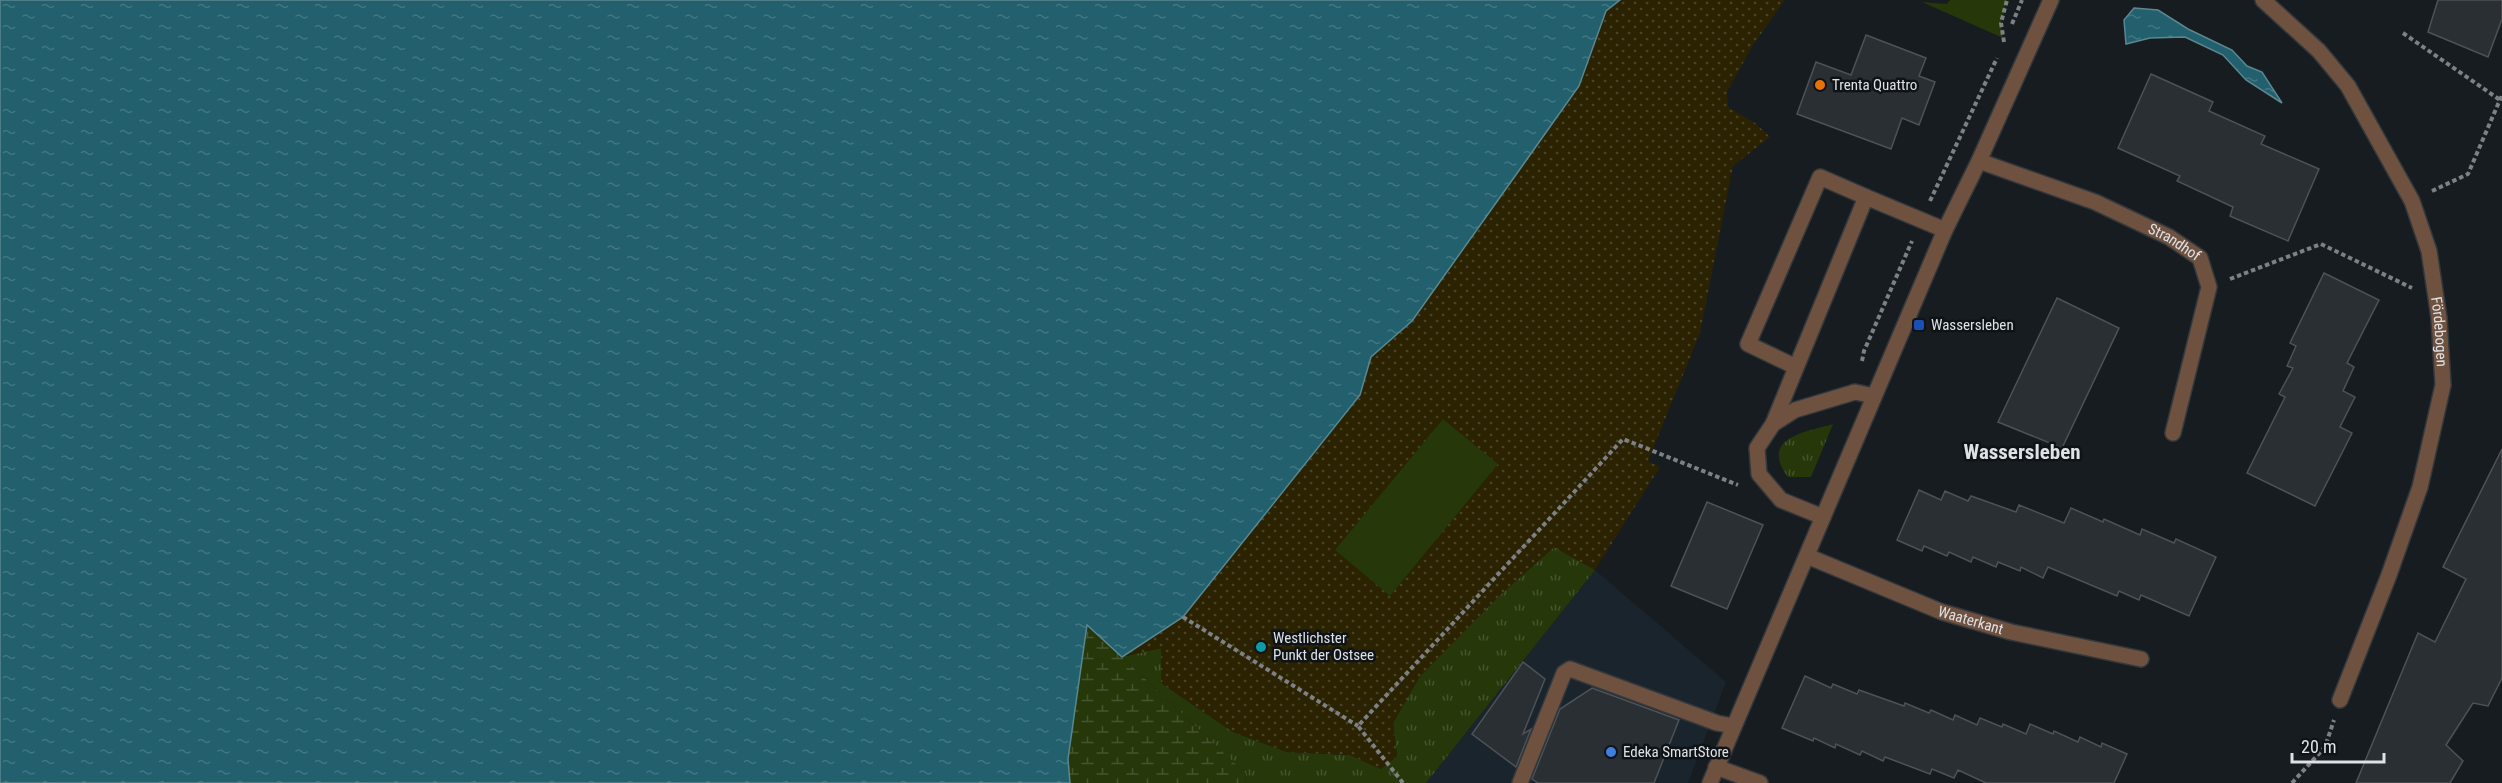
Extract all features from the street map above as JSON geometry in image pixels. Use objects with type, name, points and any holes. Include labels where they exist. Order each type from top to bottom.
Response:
[{"type":"street","points":[[1710,783],[1945,230],[2051,0]]},
{"type":"street","name":"Fördebogen","points":[[2263,0],[2319,51],[2348,86],[2412,201],[2428,251],[2436,301],[2443,385],[2420,488],[2390,575],[2340,700]]},
{"type":"street","name":"Strandhof","points":[[1979,160],[2095,202],[2169,237],[2200,258],[2209,287]]},
{"type":"street","points":[[1796,367],[1748,344],[1820,177],[1945,230]]},
{"type":"street","points":[[1823,517],[1781,500],[1759,474],[1757,447],[1773,424],[1866,197]]},
{"type":"street","points":[[2173,433],[2209,287]]},
{"type":"street","points":[[1773,424],[1795,410],[1855,392],[1874,396]]},
{"type":"street","name":"Waaterkant","points":[[1807,556],[1942,612],[2011,632],[2141,659]]},
{"type":"street","points":[[1520,783],[1564,673],[1570,669],[1717,723],[1733,726]]},
{"type":"street","points":[[1716,767],[1760,783]]},
{"type":"path","points":[[2004,42],[2001,23],[2007,0]]},
{"type":"path","points":[[2403,33],[2501,97],[2468,174],[2412,201]]},
{"type":"path","points":[[2209,287],[2321,244],[2436,301]]},
{"type":"path","points":[[1358,726],[1623,439],[1739,485]]},
{"type":"path","points":[[1183,617],[1358,726],[1403,783]]},
{"type":"path","points":[[2292,783],[2325,747],[2340,700]]},
{"type":"shaded area","points":[[1595,570],[1726,682],[1688,783],[1426,783]]},
{"type":"green space","points":[[1620,0],[1606,11],[1579,86],[1412,321],[1371,357],[1360,395],[1122,657],[1246,774],[1245,783],[995,783],[1082,579],[1422,134]]},
{"type":"green space","points":[[1950,0],[2007,0],[2001,23],[2003,38],[1922,2],[1947,4]]},
{"type":"green space","points":[[1443,419],[1498,464],[1390,596],[1335,550]]},
{"type":"green space","points":[[1833,424],[1811,477],[1788,477],[1780,464],[1779,453],[1782,445],[1799,434]]},
{"type":"green space","points":[[1554,547],[1595,570],[1426,783],[1245,783],[1246,774],[1122,657],[1161,648],[1161,683],[1233,732],[1287,752],[1350,755],[1381,769],[1397,756],[1393,723],[1420,676],[1499,596]]},
{"type":"sand","points":[[1620,0],[1785,0],[1753,45],[1727,92],[1728,107],[1755,123],[1770,137],[1733,166],[1700,333],[1648,461],[1660,467],[1595,570],[1554,547],[1499,596],[1420,676],[1393,723],[1397,756],[1381,769],[1350,755],[1287,752],[1233,732],[1161,683],[1161,648],[1122,657],[1183,617],[1360,395],[1371,357],[1412,321],[1579,86],[1606,11]]},
{"type":"water","points":[[0,0],[1620,0],[1606,11],[1579,86],[1412,321],[1371,357],[1360,395],[1183,617],[1122,657],[1087,625],[1068,759],[1070,783],[0,783]]},
{"type":"water","points":[[2134,8],[2158,10],[2188,29],[2232,50],[2247,66],[2262,72],[2282,103],[2246,80],[2223,55],[2185,37],[2150,38],[2126,44],[2124,20]]},
{"type":"building","points":[[2438,0],[2502,0],[2502,19],[2488,57],[2428,32]]},
{"type":"building","points":[[1866,35],[1926,58],[1919,76],[1935,82],[1919,125],[1902,118],[1891,149],[1797,114],[1816,62],[1851,75]]},
{"type":"building","points":[[2151,74],[2213,102],[2209,111],[2265,136],[2261,144],[2319,169],[2288,241],[2230,216],[2233,207],[2177,181],[2180,176],[2118,148]]},
{"type":"building","points":[[2324,273],[2379,300],[2347,363],[2354,367],[2343,391],[2355,397],[2340,427],[2352,433],[2315,506],[2247,473],[2285,397],[2279,394],[2293,368],[2287,366],[2296,346],[2290,343]]},
{"type":"building","points":[[2057,298],[2119,328],[2062,448],[1998,422]]},
{"type":"building","points":[[2502,449],[2502,678],[2488,706],[2473,703],[2446,745],[2463,761],[2450,783],[2356,783],[2418,633],[2435,642],[2466,579],[2443,567]]},
{"type":"building","points":[[1919,490],[1941,500],[1945,491],[1968,501],[1971,496],[2016,512],[2019,505],[2064,523],[2071,508],[2140,535],[2142,529],[2174,543],[2176,539],[2216,557],[2189,616],[2141,595],[2139,600],[2119,591],[2117,596],[2048,567],[2043,578],[2021,567],[2020,571],[1998,562],[1996,567],[1973,557],[1971,562],[1949,552],[1947,556],[1924,546],[1922,551],[1897,540]]},
{"type":"building","points":[[1707,502],[1763,525],[1727,609],[1671,586]]},
{"type":"building","points":[[1523,662],[1545,679],[1523,734],[1531,729],[1516,767],[1472,734]]},
{"type":"building","points":[[1805,676],[1831,688],[1833,684],[1857,694],[1859,690],[1904,706],[1905,703],[1929,713],[1931,710],[1953,720],[1955,715],[1977,725],[1980,718],[2002,727],[2003,724],[2026,734],[2030,724],[2053,734],[2054,731],[2078,742],[2080,737],[2101,747],[2102,743],[2127,754],[2114,783],[1986,783],[1958,770],[1954,778],[1932,769],[1930,774],[1885,757],[1883,761],[1862,751],[1860,755],[1836,744],[1835,748],[1814,738],[1813,741],[1782,728]]},
{"type":"building","name":"Edeka SmartStore","points":[[1592,688],[1679,720],[1654,783],[1538,783],[1532,779],[1560,709]]},
{"type":"place","name":"Trenta Quattro","points":[[1820,85]]},
{"type":"place","name":"Wassersleben","points":[[1919,325]]},
{"type":"place","name":"Westlichster Punkt der Ostsee","points":[[1261,647]]},
{"type":"place","name":"Edeka SmartStore","points":[[1611,752]]},
{"type":"district","name":"Wassersleben","points":[[2022,452]]}]
